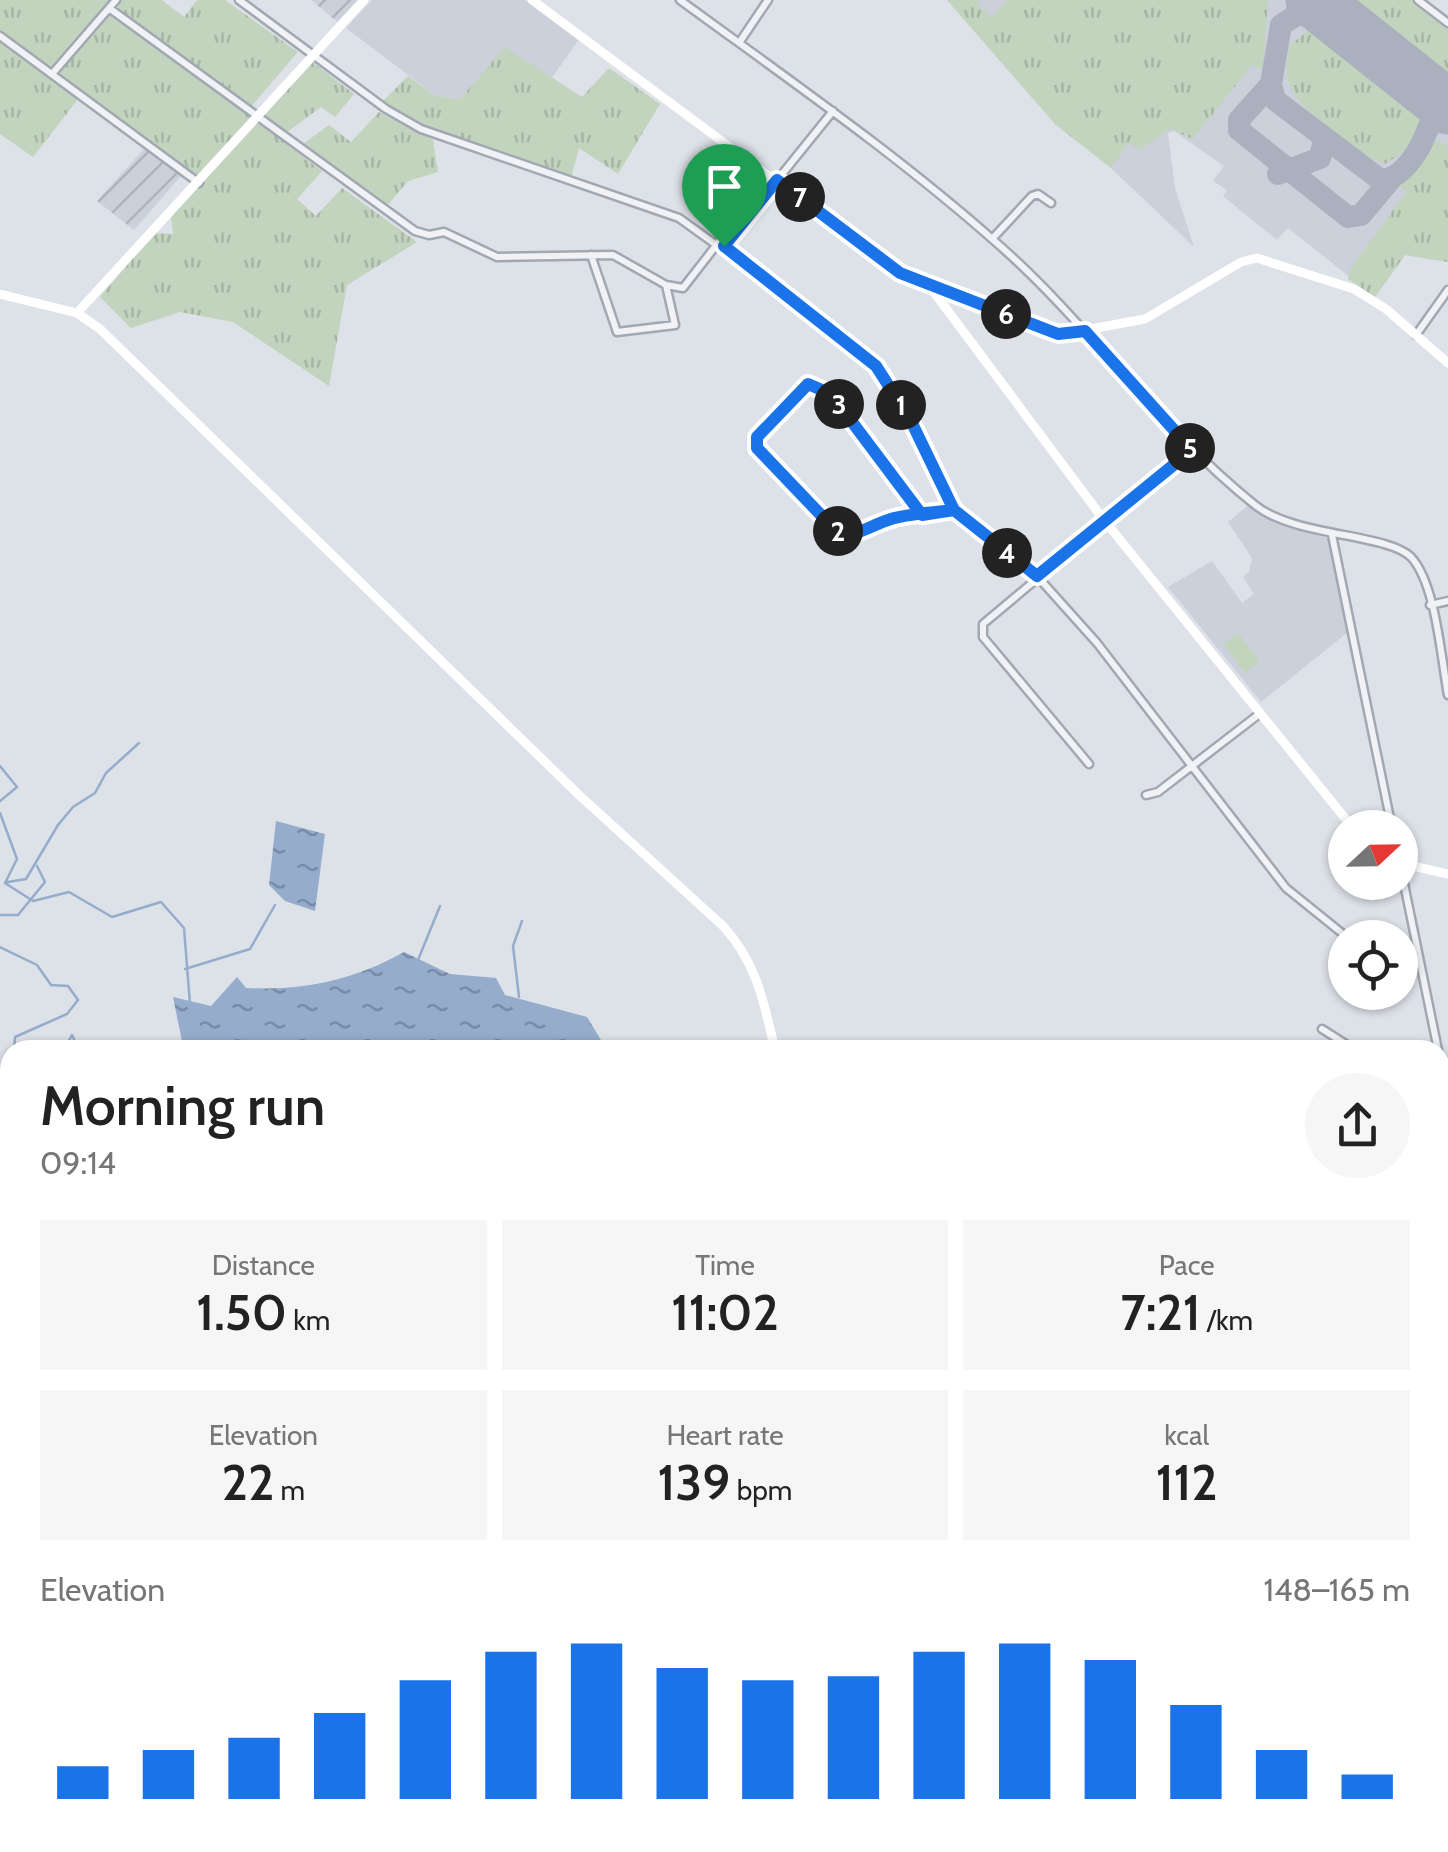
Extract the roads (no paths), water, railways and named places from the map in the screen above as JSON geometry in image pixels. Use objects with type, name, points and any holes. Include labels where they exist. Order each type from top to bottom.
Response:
[{"type":"street","points":[[52,74],[116,0]]},
{"type":"street","points":[[239,0],[420,128],[679,218],[721,245],[876,366],[910,419],[954,510],[1037,576],[1098,643],[1286,888],[1328,922]]},
{"type":"street","points":[[78,313],[364,0]]},
{"type":"street","points":[[532,0],[879,258],[930,287],[1058,334],[1145,319],[1241,262],[1257,258],[1354,289],[1386,309],[1448,363]]},
{"type":"street","points":[[680,0],[833,111],[992,239],[1085,331],[1192,450],[1257,506],[1290,522],[1400,548],[1422,574],[1448,695]]},
{"type":"street","points":[[739,43],[768,0]]},
{"type":"street","points":[[1418,0],[1448,23]]},
{"type":"street","points":[[108,8],[415,231],[429,236],[444,232],[497,257],[612,255],[666,285],[683,288],[833,111]]},
{"type":"street","points":[[0,36],[198,183]]},
{"type":"street","points":[[992,239],[1032,196],[1038,194],[1051,203]]},
{"type":"street","points":[[591,255],[617,332],[674,325],[666,285]]},
{"type":"street","points":[[930,287],[1104,520],[1338,810]]},
{"type":"street","points":[[1415,336],[1448,290]]},
{"type":"street","points":[[0,294],[78,313],[241,463],[579,794],[723,926],[743,948],[757,974],[773,1040]]},
{"type":"street","points":[[922,515],[831,394],[808,384],[801,386],[757,437],[757,448],[765,458],[816,505],[840,535],[854,535],[889,520],[922,515],[954,510]]},
{"type":"street","points":[[1090,764],[983,637],[983,624],[1192,450]]},
{"type":"street","points":[[1332,534],[1388,810]]},
{"type":"street","points":[[1430,605],[1448,601]]},
{"type":"street","points":[[1146,794],[1158,792],[1258,715]]},
{"type":"street","points":[[1418,867],[1448,874]]},
{"type":"street","points":[[1418,968],[1436,1040]]},
{"type":"street","points":[[1322,1029],[1339,1040]]},
{"type":"water","points":[[276,821],[325,834],[315,911],[285,901],[269,885]]},
{"type":"water","points":[[404,952],[450,974],[496,978],[505,995],[587,1017],[601,1040],[182,1040],[173,997],[211,1006],[237,977],[246,988],[288,988],[328,982]]},
{"type":"waterway","points":[[8,882],[26,879],[58,825],[73,807],[95,793],[106,773],[139,743]]},
{"type":"waterway","points":[[0,766],[17,787],[0,801]]},
{"type":"waterway","points":[[0,813],[17,859],[5,883],[33,901],[69,892],[112,917],[161,902],[184,928],[190,1004]]},
{"type":"waterway","points":[[0,915],[18,915],[45,882],[37,866]]},
{"type":"waterway","points":[[185,969],[250,949],[275,905]]},
{"type":"waterway","points":[[418,960],[440,906]]},
{"type":"waterway","points":[[519,997],[513,946],[522,921]]},
{"type":"waterway","points":[[0,947],[37,965],[51,985],[68,986],[78,1000],[67,1014],[15,1040]]},
{"type":"waterway","points":[[69,1040],[72,1035],[74,1040]]}]
